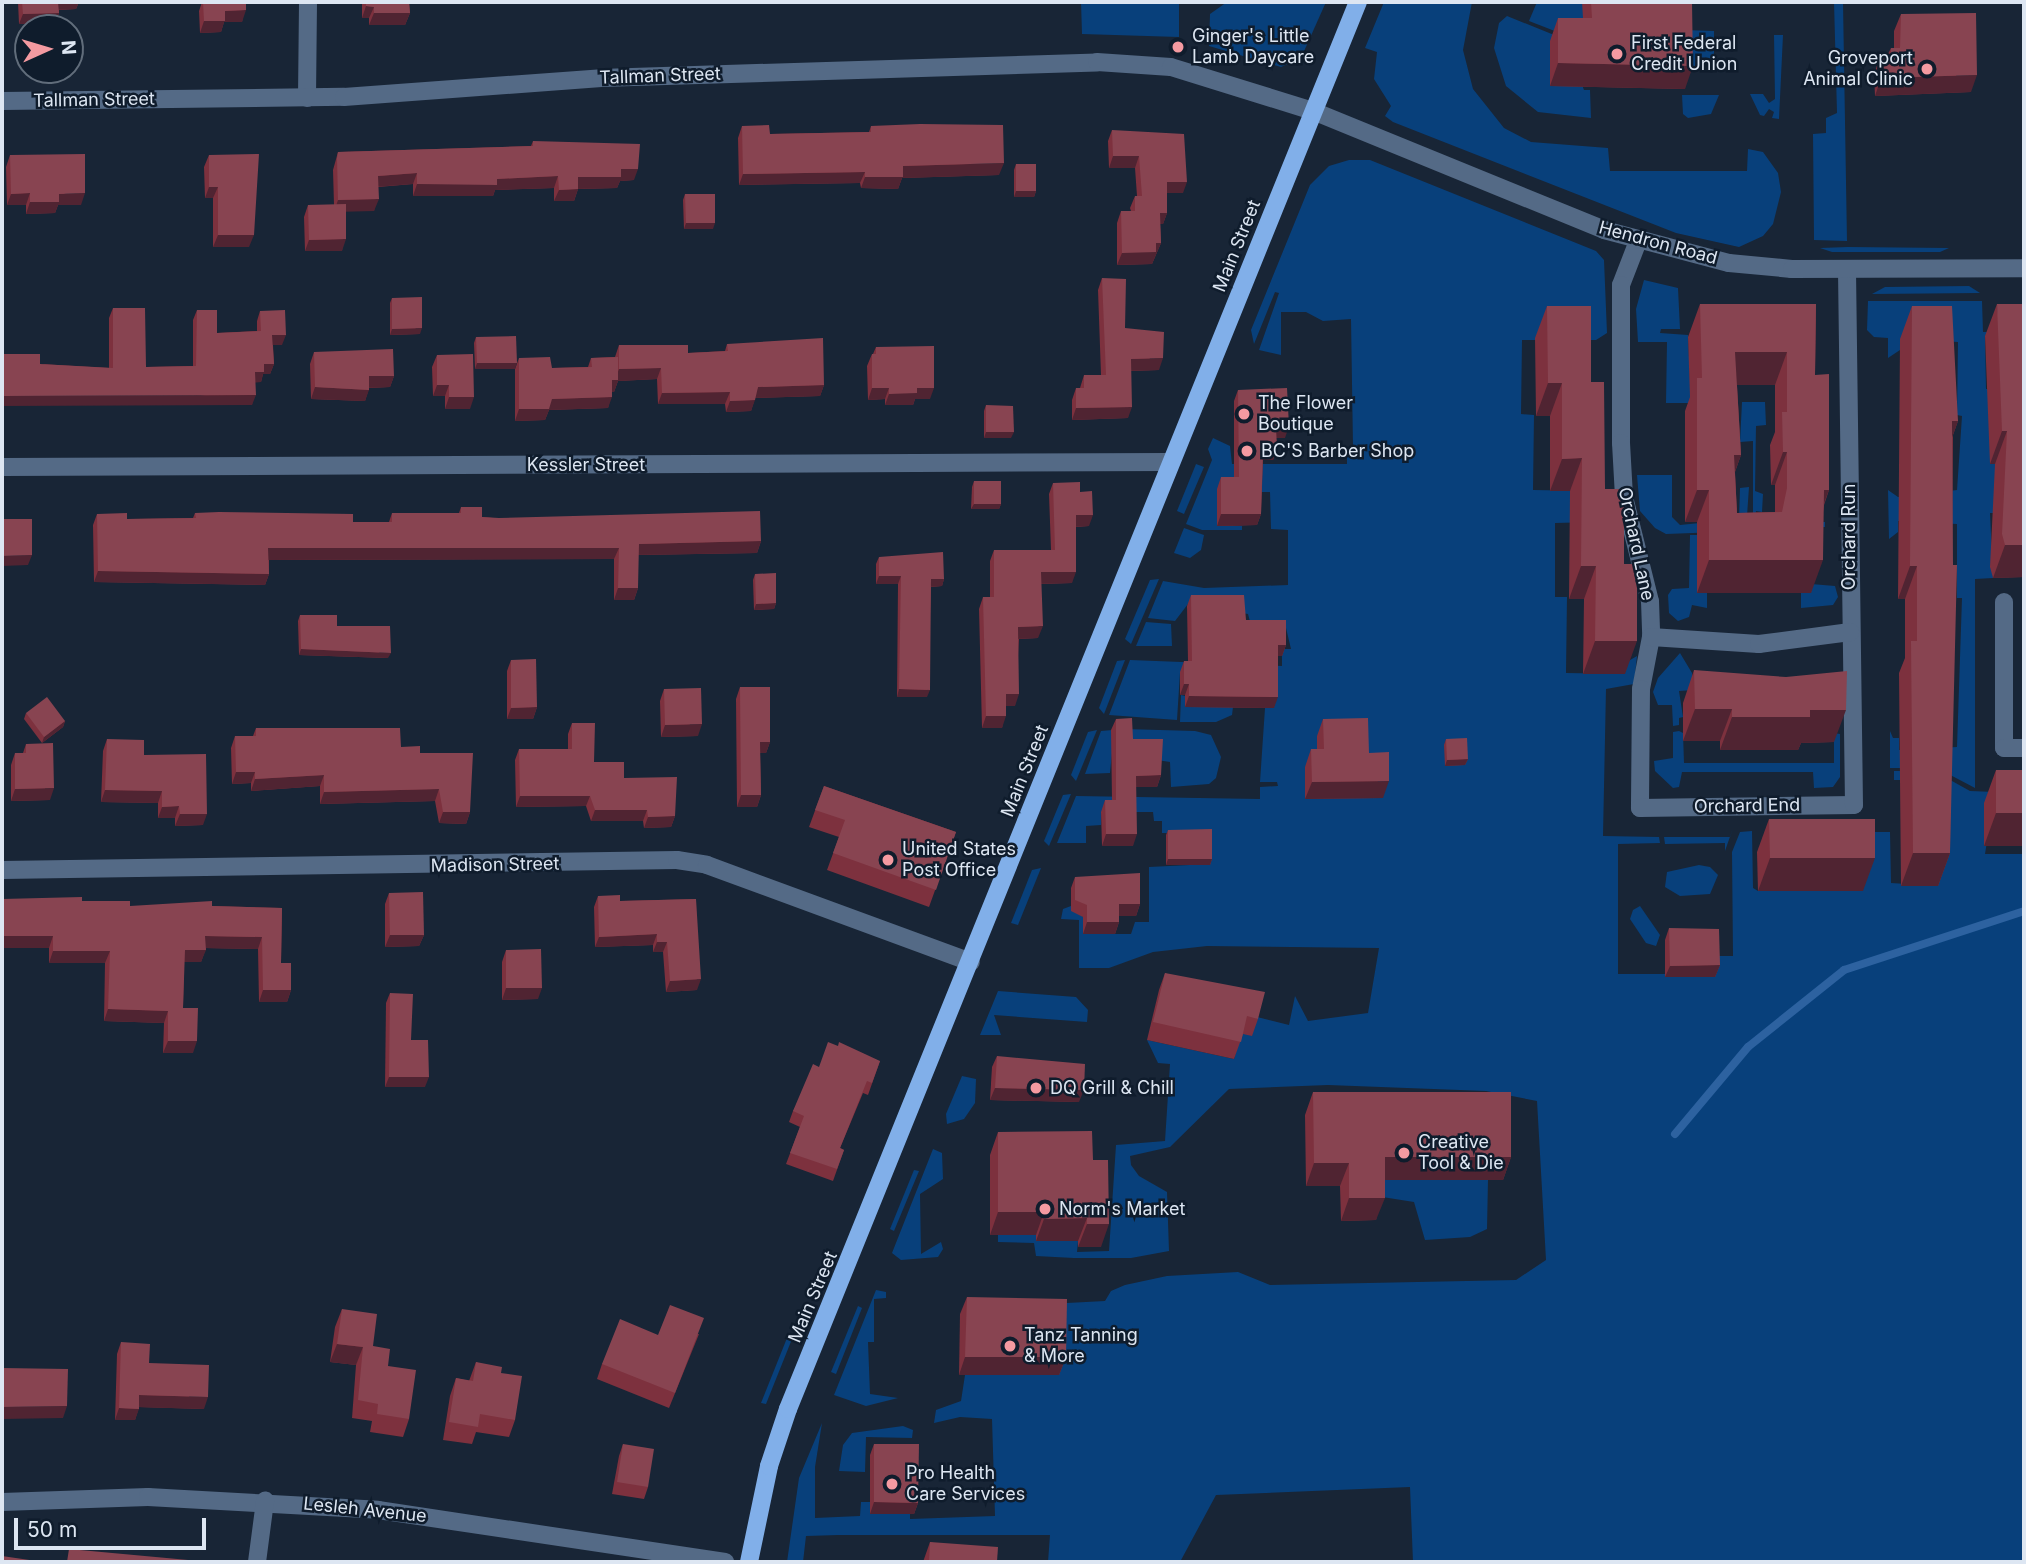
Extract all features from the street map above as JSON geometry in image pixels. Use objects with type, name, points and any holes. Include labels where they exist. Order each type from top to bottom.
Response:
[{"type":"main road","name":"Main Street","points":[[749,1562],[769,1466],[789,1409],[1358,2]]},
{"type":"street","points":[[307,98],[308,2]]},
{"type":"street","name":"Tallman Street","points":[[2,101],[307,98],[601,78],[1097,62],[1171,67],[1313,111]]},
{"type":"street","name":"Hendron Road","points":[[1313,111],[1638,241],[1729,263],[1847,269],[2024,268]]},
{"type":"street","name":"Orchard Lane","points":[[1638,241],[1621,285],[1620,443],[1624,497],[1650,601],[1651,638],[1641,689],[1640,808]]},
{"type":"street","name":"Orchard Run","points":[[1847,269],[1854,805]]},
{"type":"street","name":"Kessler Street","points":[[2,467],[1171,462]]},
{"type":"street","points":[[2004,602],[2004,748],[2024,748]]},
{"type":"street","points":[[1651,638],[1759,644],[1850,632]]},
{"type":"street","name":"Orchard End","points":[[1640,808],[1854,805]]},
{"type":"street","name":"Madison Street","points":[[2,870],[677,860],[707,865],[971,962]]},
{"type":"street","name":"Lesleh Avenue","points":[[2,1502],[148,1497],[265,1501],[477,1523],[725,1562]]},
{"type":"street","points":[[257,1562],[265,1501]]},
{"type":"shaded area","points":[[1081,2],[1179,2],[1179,37],[1082,34]]},
{"type":"shaded area","points":[[1227,2],[1326,2],[1301,58],[1281,67],[1209,46],[1210,14]]},
{"type":"shaded area","points":[[1384,2],[1472,2],[1463,50],[1473,89],[1504,128],[1531,142],[1608,148],[1610,171],[1747,171],[1748,149],[1763,152],[1778,173],[1781,192],[1773,224],[1763,236],[1739,247],[1676,233],[1393,122],[1385,116],[1391,106],[1374,79],[1377,52],[1365,48]]},
{"type":"shaded area","points":[[1537,2],[1583,2],[1583,23],[1565,35],[1529,21]]},
{"type":"shaded area","points":[[1834,2],[1843,2],[1847,241],[1814,240],[1813,134],[1826,133],[1826,118],[1837,113]]},
{"type":"shaded area","points":[[1507,16],[1564,39],[1584,90],[1590,90],[1591,118],[1538,112],[1506,86],[1494,48],[1499,23]]},
{"type":"shaded area","points":[[1684,30],[1714,31],[1714,67],[1684,67]]},
{"type":"shaded area","points":[[1774,35],[1783,35],[1779,119],[1772,118],[1774,112],[1769,109],[1764,116],[1760,115],[1750,94],[1763,94],[1769,103],[1775,99]]},
{"type":"shaded area","points":[[1682,95],[1719,95],[1711,114],[1688,118],[1683,114]]},
{"type":"shaded area","points":[[1349,160],[1370,160],[1596,251],[1604,260],[1607,333],[1596,340],[1522,340],[1521,414],[1534,415],[1533,490],[1592,491],[1593,522],[1555,523],[1555,597],[1567,597],[1566,673],[1625,674],[1625,663],[1637,656],[1634,684],[1606,689],[1603,836],[1659,837],[1660,843],[1618,844],[1618,974],[1665,974],[1666,977],[1715,956],[1733,956],[1732,852],[1740,832],[1752,831],[1753,888],[1758,891],[1841,832],[1890,832],[1891,883],[1938,886],[1938,780],[1894,780],[1894,771],[1934,771],[1970,791],[1995,792],[1985,854],[2023,854],[2024,859],[2024,1562],[1413,1562],[1410,1487],[1216,1495],[1180,1562],[1048,1562],[1050,1535],[838,1535],[806,1536],[803,1562],[787,1562],[799,1478],[822,1423],[815,1467],[815,1518],[860,1516],[861,1502],[870,1502],[870,1514],[910,1514],[910,1519],[995,1516],[992,1419],[960,1417],[934,1423],[936,1410],[961,1401],[965,1375],[1067,1303],[1105,1301],[1111,1291],[1125,1285],[1167,1276],[1238,1272],[1270,1285],[1516,1280],[1546,1260],[1537,1101],[1486,1091],[1328,1085],[1229,1089],[1170,1147],[1130,1156],[1131,1165],[1139,1176],[1167,1192],[1169,1251],[1131,1258],[1036,1256],[1034,1243],[998,1242],[998,1235],[1036,1235],[1036,1241],[1078,1241],[1077,1252],[1109,1251],[1116,1145],[1165,1141],[1170,1064],[1158,1063],[1147,1040],[1234,1059],[1241,1034],[1257,1017],[1289,1025],[1295,996],[1308,1021],[1368,1013],[1379,948],[1207,946],[1153,952],[1109,968],[1079,968],[1079,920],[1061,919],[1063,909],[1071,906],[1083,917],[1083,934],[1131,934],[1135,922],[1149,922],[1149,867],[1210,864],[1176,833],[1162,833],[1162,821],[1154,821],[1153,812],[1101,812],[1101,825],[1086,826],[1086,843],[1057,843],[1076,796],[1260,799],[1260,787],[1278,786],[1277,782],[1260,782],[1265,708],[1180,673],[1177,720],[1109,715],[1130,660],[1282,666],[1282,649],[1291,649],[1286,628],[1252,629],[1248,614],[1188,604],[1175,621],[1148,618],[1163,581],[1204,588],[1288,585],[1288,530],[1271,529],[1270,492],[1256,492],[1217,526],[1242,526],[1242,530],[1202,530],[1186,524],[1212,460],[1208,449],[1213,438],[1230,446],[1232,464],[1347,464],[1347,447],[1353,447],[1351,319],[1323,321],[1306,312],[1281,312],[1281,355],[1259,350],[1279,293],[1275,292],[1254,344],[1251,330],[1310,185],[1329,166]]},
{"type":"shaded area","points":[[1820,248],[1949,248],[1940,252],[1832,252]]},
{"type":"shaded area","points":[[1644,280],[1678,288],[1680,329],[1661,329],[1660,333],[1688,335],[1691,403],[1666,403],[1667,342],[1638,342],[1636,309]]},
{"type":"shaded area","points":[[1969,286],[1980,293],[1872,294],[1885,287]]},
{"type":"shaded area","points":[[1868,301],[1982,301],[1983,332],[1996,332],[1985,337],[1986,389],[2024,389],[1995,464],[1995,513],[1990,513],[1993,578],[1975,579],[1975,788],[1937,768],[1890,768],[1890,731],[1893,738],[1899,738],[1899,750],[1957,747],[1962,598],[1957,598],[1957,524],[1898,521],[1898,532],[1889,539],[1888,490],[1898,497],[1957,490],[1962,416],[1957,415],[1958,342],[1900,339],[1900,350],[1888,358],[1888,338],[1874,337],[1867,330]]},
{"type":"shaded area","points":[[1742,402],[1765,402],[1766,425],[1756,426],[1755,491],[1763,494],[1762,512],[1756,511],[1755,521],[1825,522],[1825,527],[1753,526],[1753,441],[1740,442]]},
{"type":"shaded area","points":[[1196,464],[1204,467],[1184,514],[1177,511]]},
{"type":"shaded area","points":[[1637,475],[1672,475],[1672,517],[1680,525],[1739,519],[1740,488],[1749,487],[1746,531],[1666,534],[1655,528],[1640,511]]},
{"type":"shaded area","points":[[1184,528],[1204,535],[1201,550],[1190,558],[1174,553]]},
{"type":"shaded area","points":[[1690,535],[1699,535],[1697,592],[1707,593],[1707,608],[1692,605],[1689,617],[1678,621],[1669,613],[1668,595],[1672,589],[1689,588]]},
{"type":"shaded area","points":[[1159,579],[1131,644],[1125,639],[1150,580]]},
{"type":"shaded area","points":[[1811,584],[1835,586],[1838,597],[1833,605],[1801,608],[1801,593],[1811,593]]},
{"type":"shaded area","points":[[1146,622],[1171,624],[1172,646],[1136,646]]},
{"type":"shaded area","points":[[1680,653],[1692,673],[1693,690],[1679,691],[1683,717],[1679,718],[1679,725],[1673,726],[1672,705],[1658,705],[1653,692],[1658,678]]},
{"type":"shaded area","points":[[1125,660],[1104,714],[1099,708],[1117,661]]},
{"type":"shaded area","points":[[1181,695],[1233,707],[1232,715],[1216,722],[1180,722]]},
{"type":"shaded area","points":[[1097,730],[1076,781],[1071,775],[1088,732]]},
{"type":"shaded area","points":[[1101,731],[1195,731],[1211,735],[1221,757],[1216,778],[1209,784],[1171,787],[1170,762],[1112,753],[1110,773],[1085,774]]},
{"type":"shaded area","points":[[1673,732],[1683,733],[1684,763],[1834,763],[1834,733],[1840,734],[1840,777],[1833,787],[1814,788],[1813,772],[1682,772],[1679,787],[1673,788],[1655,771],[1654,761],[1673,758]]},
{"type":"shaded area","points":[[1071,794],[1049,846],[1044,841],[1063,795]]},
{"type":"shaded area","points":[[1664,837],[1730,837],[1725,851],[1725,843],[1665,844]]},
{"type":"shaded area","points":[[1699,865],[1710,867],[1718,875],[1710,894],[1680,896],[1665,887],[1667,872]]},
{"type":"shaded area","points":[[1041,868],[1018,925],[1011,923],[1032,870]]},
{"type":"shaded area","points":[[1640,906],[1660,935],[1656,946],[1646,943],[1630,919],[1633,910]]},
{"type":"shaded area","points":[[998,991],[1076,997],[1088,1010],[1087,1022],[994,1015],[1001,1035],[980,1035]]},
{"type":"shaded area","points":[[962,1076],[976,1079],[975,1103],[964,1119],[947,1124],[946,1114]]},
{"type":"shaded area","points":[[933,1149],[942,1153],[943,1179],[920,1194],[921,1254],[941,1242],[943,1249],[938,1257],[901,1260],[892,1253]]},
{"type":"shaded area","points":[[914,1170],[919,1171],[894,1231],[890,1229]]},
{"type":"shaded area","points":[[1377,1180],[1488,1180],[1487,1229],[1470,1237],[1425,1240],[1414,1202],[1376,1196]]},
{"type":"shaded area","points":[[876,1290],[886,1292],[886,1298],[874,1299],[874,1342],[868,1342],[870,1394],[898,1398],[866,1406],[834,1395]]},
{"type":"shaded area","points":[[858,1306],[862,1308],[836,1374],[831,1372]]},
{"type":"shaded area","points":[[789,1333],[794,1334],[766,1404],[761,1403]]},
{"type":"shaded area","points":[[903,1426],[913,1430],[912,1438],[866,1437],[865,1472],[839,1471],[843,1445],[852,1433]]},
{"type":"building","points":[[22,2],[58,2],[59,13],[23,14]]},
{"type":"building","points":[[203,2],[246,2],[246,10],[225,11],[225,21],[204,21]]},
{"type":"building","points":[[366,2],[409,2],[410,13],[374,13],[374,7],[366,6]]},
{"type":"building","name":"First Federal Credit Union","points":[[1591,2],[1692,2],[1693,66],[1558,63],[1558,18],[1592,18]]},
{"type":"building","name":"Groveport Animal Clinic","points":[[1976,13],[1977,75],[1881,78],[1880,57],[1891,56],[1891,48],[1900,48],[1901,14]]},
{"type":"building","points":[[769,125],[770,134],[871,132],[871,126],[1003,125],[1004,163],[903,166],[903,177],[865,177],[865,172],[743,174],[742,126]]},
{"type":"building","points":[[1112,130],[1184,134],[1187,182],[1167,182],[1167,213],[1160,213],[1161,243],[1156,243],[1156,252],[1122,253],[1121,211],[1135,211],[1135,196],[1142,196],[1139,156],[1113,156]]},
{"type":"building","points":[[533,141],[640,144],[638,169],[621,169],[621,177],[578,177],[578,189],[559,190],[558,176],[497,179],[497,185],[417,184],[417,173],[378,176],[379,199],[338,200],[338,152],[533,146]]},
{"type":"building","points":[[85,154],[85,193],[59,194],[59,202],[30,202],[30,193],[11,194],[10,155]]},
{"type":"building","points":[[259,154],[254,235],[218,235],[218,187],[209,187],[209,155]]},
{"type":"building","points":[[1016,164],[1036,164],[1036,191],[1016,191]]},
{"type":"building","points":[[685,194],[715,194],[715,223],[686,223]]},
{"type":"building","points":[[346,204],[346,239],[309,240],[308,205]]},
{"type":"building","points":[[1102,278],[1126,279],[1125,328],[1164,332],[1163,358],[1131,359],[1132,407],[1076,408],[1076,388],[1084,388],[1084,375],[1106,375]]},
{"type":"building","points":[[422,297],[422,328],[392,329],[392,298]]},
{"type":"building","points":[[1700,304],[1816,304],[1815,375],[1829,374],[1829,490],[1824,490],[1823,560],[1709,560],[1709,490],[1697,490],[1697,378],[1702,378]],"holes":[[[1735,352],[1787,352],[1787,412],[1782,412],[1783,452],[1787,452],[1787,488],[1782,512],[1737,513],[1734,455],[1741,455]]]},
{"type":"building","points":[[1997,304],[2024,304],[2024,545],[2005,545],[2002,534],[2007,431],[2002,431]]},
{"type":"building","points":[[1547,306],[1591,306],[1591,382],[1604,382],[1605,489],[1624,489],[1624,564],[1637,564],[1637,641],[1595,641],[1596,566],[1581,566],[1582,458],[1562,459],[1562,383],[1548,383]]},
{"type":"building","points":[[1912,306],[1952,306],[1958,421],[1952,421],[1953,565],[1957,565],[1950,853],[1913,853],[1911,641],[1917,641],[1917,566],[1910,566]]},
{"type":"building","points":[[113,308],[145,308],[146,367],[196,366],[197,310],[217,310],[217,333],[261,331],[260,311],[285,310],[286,335],[272,335],[274,364],[264,364],[264,372],[255,372],[256,395],[2,396],[2,354],[40,354],[40,364],[113,368]]},
{"type":"building","points":[[516,336],[517,363],[477,363],[476,337]]},
{"type":"building","points":[[823,338],[824,385],[758,387],[755,400],[730,401],[730,392],[662,393],[661,368],[619,369],[619,345],[688,345],[688,353],[728,351],[727,344]]},
{"type":"building","points":[[934,346],[934,388],[917,388],[917,393],[889,394],[889,388],[872,388],[872,354],[876,354],[876,347]]},
{"type":"building","points":[[393,349],[394,376],[369,376],[369,390],[315,387],[314,352]]},
{"type":"building","points":[[473,354],[474,397],[449,397],[449,385],[437,385],[437,355]]},
{"type":"building","points":[[550,357],[552,368],[592,367],[591,358],[618,357],[618,380],[612,380],[612,397],[552,399],[549,409],[519,409],[519,358]]},
{"type":"building","points":[[1287,388],[1289,426],[1276,427],[1277,448],[1263,449],[1261,514],[1221,514],[1221,477],[1239,477],[1238,390]]},
{"type":"building","points":[[986,405],[1013,406],[1014,432],[986,432]]},
{"type":"building","points":[[974,481],[1001,481],[1001,504],[974,504]]},
{"type":"building","points":[[1080,482],[1080,492],[1092,491],[1093,515],[1076,515],[1076,572],[1041,572],[1043,626],[1018,627],[1019,694],[1006,694],[1006,716],[986,716],[983,597],[994,597],[994,550],[1055,550],[1053,483]]},
{"type":"building","points":[[461,507],[482,507],[482,517],[499,518],[760,511],[761,541],[639,544],[638,588],[618,588],[619,548],[268,548],[269,574],[98,571],[97,514],[127,513],[127,519],[196,518],[195,513],[219,512],[353,514],[353,522],[392,522],[392,513],[461,513]]},
{"type":"building","points":[[2,519],[32,519],[32,555],[2,556]]},
{"type":"building","points":[[943,552],[944,579],[931,579],[930,690],[899,689],[901,576],[879,576],[879,557]]},
{"type":"building","points":[[776,573],[776,603],[756,604],[755,574]]},
{"type":"building","points":[[1191,595],[1244,595],[1246,620],[1286,620],[1286,645],[1278,645],[1278,697],[1189,696],[1189,684],[1184,684],[1184,661],[1192,661]]},
{"type":"building","points":[[300,615],[337,615],[337,626],[390,626],[391,653],[301,649]]},
{"type":"building","points":[[536,659],[537,707],[511,708],[511,660]]},
{"type":"building","points":[[1694,670],[1786,677],[1847,671],[1846,710],[1810,710],[1810,717],[1732,717],[1732,709],[1695,709]]},
{"type":"building","points":[[740,687],[770,687],[770,742],[760,742],[761,795],[741,795]]},
{"type":"building","points":[[701,688],[702,724],[665,725],[664,689]]},
{"type":"building","points":[[47,697],[65,721],[44,737],[26,713]]},
{"type":"building","points":[[1132,718],[1133,739],[1163,739],[1161,775],[1136,776],[1137,834],[1106,834],[1105,800],[1116,800],[1116,719]]},
{"type":"building","points":[[1368,718],[1369,753],[1389,752],[1389,781],[1312,782],[1311,749],[1324,749],[1323,719]]},
{"type":"building","points":[[572,723],[595,723],[594,762],[624,762],[624,778],[677,777],[675,816],[648,817],[647,810],[595,810],[590,796],[520,796],[519,749],[572,749]]},
{"type":"building","points":[[256,728],[400,728],[401,747],[420,746],[420,753],[473,753],[470,812],[443,812],[439,789],[324,792],[324,775],[255,779],[255,772],[236,772],[235,736],[256,736]]},
{"type":"building","points":[[1467,738],[1468,759],[1447,760],[1446,739]]},
{"type":"building","points":[[107,739],[144,740],[144,755],[206,754],[207,814],[180,814],[179,806],[162,807],[162,791],[105,790]]},
{"type":"building","points":[[53,743],[54,788],[15,789],[15,753],[26,753],[26,744]]},
{"type":"building","points":[[1996,770],[2024,770],[2024,813],[1996,813]]},
{"type":"building","name":"United States Post Office","points":[[824,786],[956,832],[936,890],[833,853],[845,820],[815,810]]},
{"type":"building","points":[[1769,819],[1875,819],[1875,858],[1770,858]]},
{"type":"building","points":[[1212,829],[1212,859],[1168,859],[1168,830]]},
{"type":"building","points":[[1140,873],[1140,904],[1119,904],[1119,922],[1087,922],[1087,905],[1075,900],[1075,877]]},
{"type":"building","points":[[423,892],[424,935],[390,935],[389,893]]},
{"type":"building","points":[[620,895],[620,901],[696,899],[701,979],[670,981],[667,942],[657,942],[657,934],[599,937],[598,896]]},
{"type":"building","points":[[82,897],[82,901],[130,901],[130,906],[212,901],[212,906],[282,908],[281,963],[291,963],[291,990],[263,990],[262,937],[205,936],[206,950],[185,950],[183,1008],[198,1008],[197,1041],[168,1041],[168,1011],[108,1009],[110,951],[53,951],[53,936],[2,936],[2,899]]},
{"type":"building","points":[[1669,928],[1719,929],[1720,965],[1670,966]]},
{"type":"building","points":[[541,949],[542,988],[506,988],[506,950]]},
{"type":"building","points":[[1165,973],[1265,992],[1258,1019],[1247,1016],[1241,1042],[1153,1022]]},
{"type":"building","points":[[390,993],[413,994],[411,1040],[428,1040],[429,1077],[389,1077]]},
{"type":"building","points":[[828,1042],[838,1046],[839,1042],[880,1061],[872,1083],[867,1081],[840,1148],[844,1150],[837,1169],[790,1153],[804,1116],[793,1111],[813,1064],[819,1067]]},
{"type":"building","points":[[997,1056],[1085,1064],[1084,1090],[995,1088]]},
{"type":"building","name":"Creative Tool & Die","points":[[1313,1092],[1511,1092],[1511,1157],[1385,1157],[1385,1198],[1349,1198],[1349,1163],[1314,1163]]},
{"type":"building","name":"Norm's Market","points":[[1092,1131],[1093,1160],[1108,1160],[1109,1224],[1087,1224],[1087,1218],[1044,1219],[1044,1212],[998,1212],[998,1132]]},
{"type":"building","name":"Tanz Tanning & More","points":[[967,1297],[1067,1299],[1066,1357],[965,1357]]},
{"type":"building","points":[[670,1305],[704,1318],[675,1393],[602,1364],[620,1319],[658,1335]]},
{"type":"building","points":[[342,1309],[377,1314],[373,1346],[390,1349],[388,1366],[416,1370],[409,1419],[377,1414],[378,1404],[358,1400],[363,1347],[337,1344]]},
{"type":"building","points":[[121,1342],[150,1344],[149,1363],[209,1365],[208,1397],[139,1395],[139,1409],[119,1408]]},
{"type":"building","points":[[476,1362],[502,1367],[501,1373],[522,1376],[515,1420],[480,1414],[478,1427],[449,1422],[456,1378],[473,1381]]},
{"type":"building","points":[[2,1368],[68,1369],[67,1406],[2,1407]]},
{"type":"building","points":[[623,1444],[654,1449],[648,1487],[617,1482]]},
{"type":"building","name":"Pro Health Care Services","points":[[874,1444],[919,1444],[918,1503],[874,1502]]},
{"type":"building","points":[[930,1542],[998,1547],[997,1562],[929,1562]]},
{"type":"building","points":[[69,1549],[199,1561],[67,1562]]},
{"type":"building","points":[[2,1556],[43,1562],[2,1562]]},
{"type":"waterway","points":[[1675,1134],[1748,1047],[1844,970],[2024,911]]},
{"type":"place","name":"Ginger's Little Lamb Daycare","points":[[1178,47]]},
{"type":"place","name":"First Federal Credit Union","points":[[1617,54]]},
{"type":"place","name":"Groveport Animal Clinic","points":[[1927,69]]},
{"type":"place","name":"The Flower Boutique","points":[[1244,414]]},
{"type":"place","name":"BC'S Barber Shop","points":[[1247,451]]},
{"type":"place","name":"United States Post Office","points":[[888,860]]},
{"type":"place","name":"DQ Grill & Chill","points":[[1036,1088]]},
{"type":"place","name":"Creative Tool & Die","points":[[1404,1153]]},
{"type":"place","name":"Norm's Market","points":[[1045,1209]]},
{"type":"place","name":"Tanz Tanning & More","points":[[1010,1346]]},
{"type":"place","name":"Pro Health Care Services","points":[[892,1484]]}]
